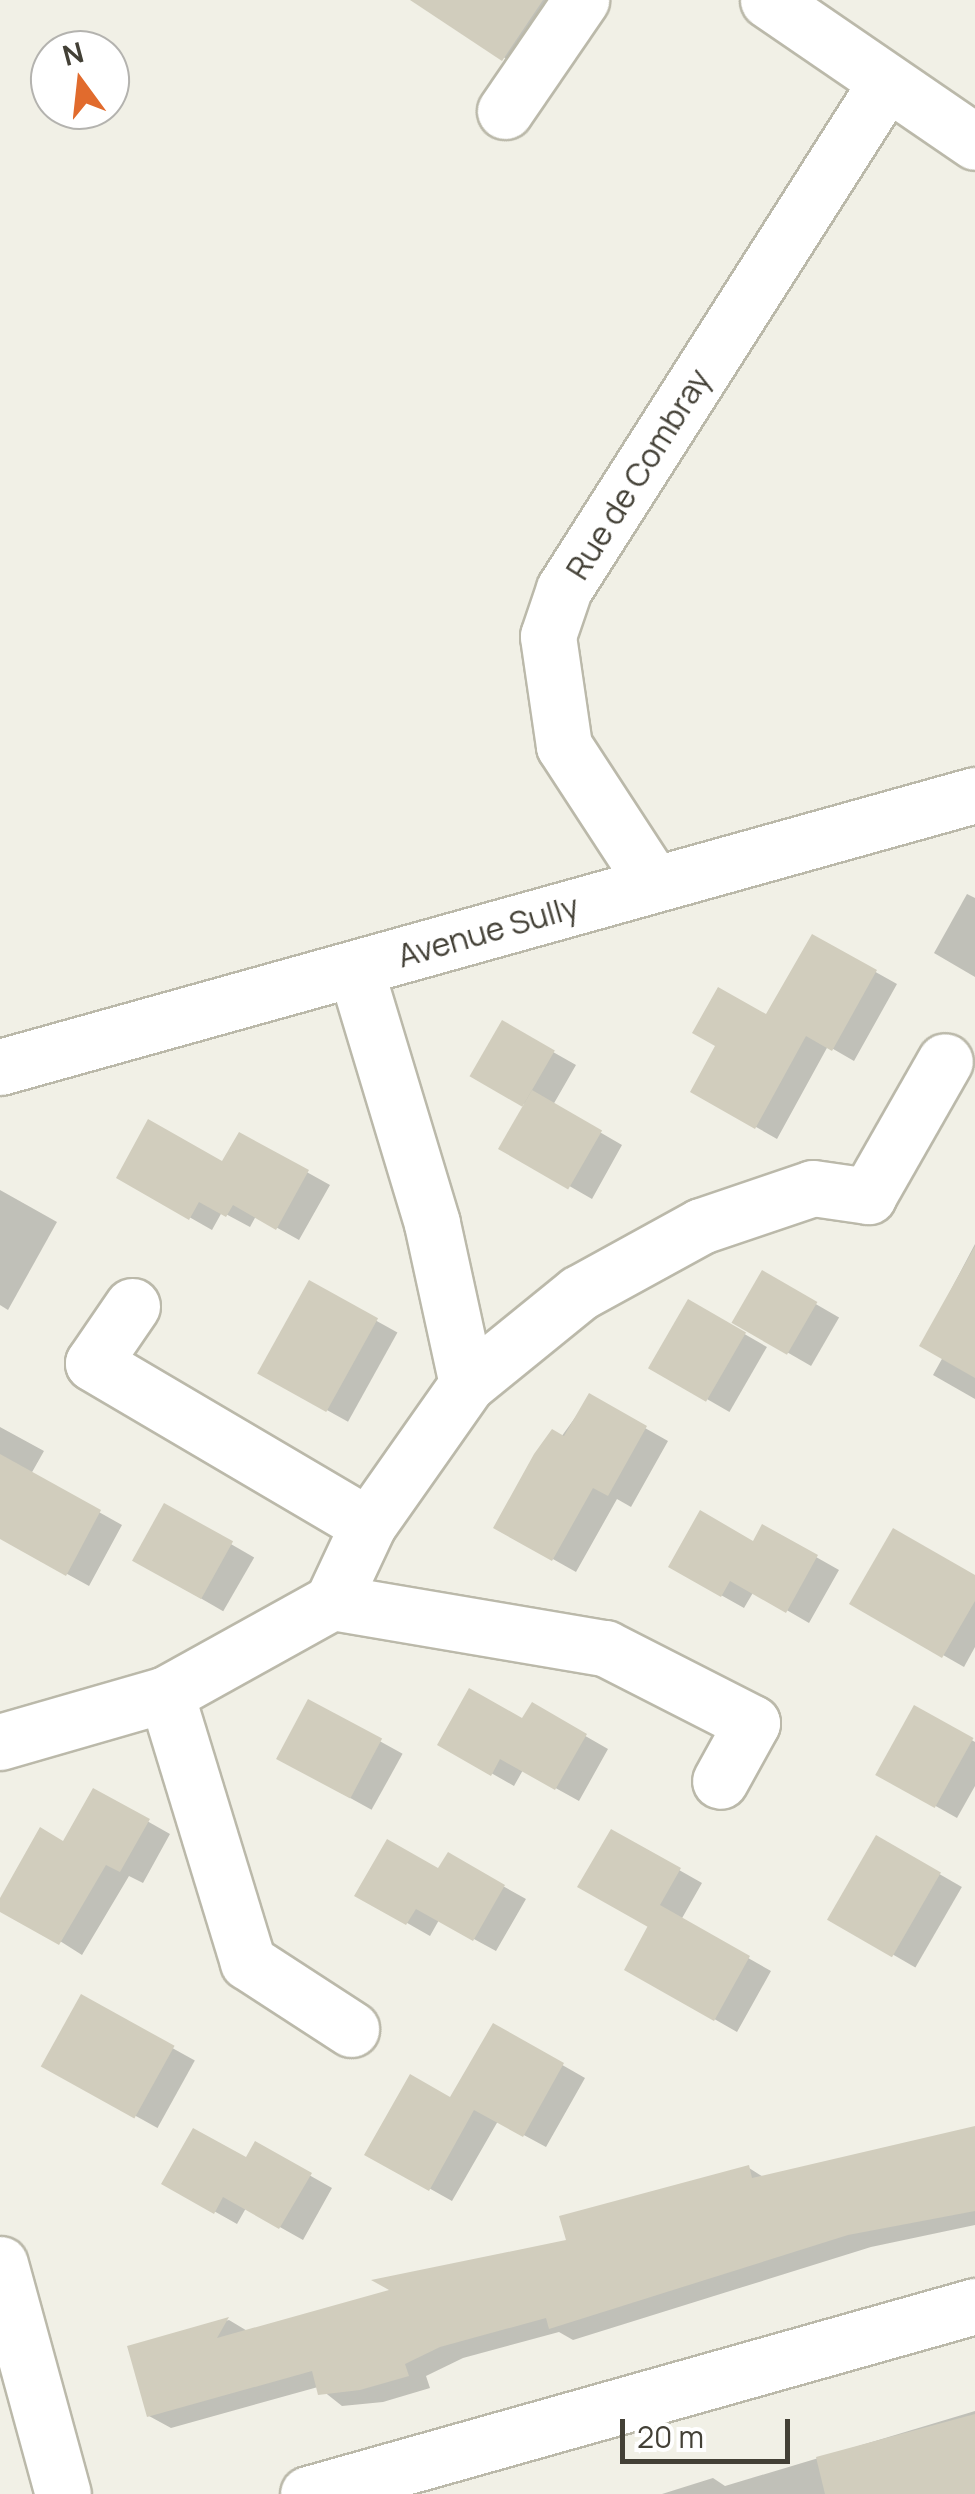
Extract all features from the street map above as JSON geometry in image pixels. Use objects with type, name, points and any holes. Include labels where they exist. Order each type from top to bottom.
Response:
[{"type":"street","points":[[505,111],[581,0]]},
{"type":"street","points":[[768,0],[975,142]]},
{"type":"street","name":"Rue de Combray","points":[[654,884],[564,746],[548,636],[564,589],[886,83]]},
{"type":"street","name":"Avenue Sully","points":[[0,1067],[975,795]]},
{"type":"street","points":[[354,968],[432,1223],[467,1384]]},
{"type":"street","points":[[0,1742],[166,1694],[332,1602],[368,1525],[467,1384],[578,1293],[701,1226],[813,1188],[868,1196],[945,1061]]},
{"type":"street","points":[[132,1306],[94,1363],[368,1525]]},
{"type":"street","points":[[332,1602],[605,1648],[752,1723],[720,1781]]},
{"type":"street","points":[[166,1694],[248,1962],[351,2029]]},
{"type":"street","points":[[0,2264],[63,2494]]},
{"type":"street","points":[[308,2494],[975,2306]]},
{"type":"building","points":[[410,0],[543,0],[502,61]]},
{"type":"building","points":[[812,934],[877,970],[832,1051],[806,1036],[755,1129],[690,1092],[715,1046],[692,1033],[718,987],[766,1014]]},
{"type":"building","points":[[502,1020],[555,1050],[522,1107],[470,1076]]},
{"type":"building","points":[[532,1090],[602,1130],[568,1189],[498,1149]]},
{"type":"building","points":[[148,1119],[222,1161],[239,1132],[309,1170],[276,1230],[233,1205],[226,1217],[199,1202],[189,1220],[116,1178]]},
{"type":"building","points":[[975,1246],[975,1378],[919,1346]]},
{"type":"building","points":[[762,1270],[817,1302],[787,1355],[732,1323]]},
{"type":"building","points":[[309,1280],[378,1318],[326,1412],[257,1374]]},
{"type":"building","points":[[688,1299],[746,1332],[706,1402],[648,1368]]},
{"type":"building","points":[[589,1393],[647,1426],[608,1496],[593,1488],[552,1561],[493,1528],[534,1454],[552,1429],[564,1436]]},
{"type":"building","points":[[0,1454],[101,1510],[66,1576],[0,1539]]},
{"type":"building","points":[[164,1503],[233,1541],[201,1599],[132,1561]]},
{"type":"building","points":[[700,1510],[753,1541],[762,1524],[818,1555],[786,1613],[730,1581],[721,1597],[668,1567]]},
{"type":"building","points":[[893,1528],[975,1575],[975,1601],[942,1658],[849,1604]]},
{"type":"building","points":[[469,1688],[522,1718],[532,1702],[587,1734],[555,1790],[500,1759],[491,1776],[437,1745]]},
{"type":"building","points":[[308,1699],[382,1738],[350,1798],[276,1759]]},
{"type":"building","points":[[914,1705],[973,1738],[935,1808],[875,1775]]},
{"type":"building","points":[[93,1788],[150,1819],[120,1872],[106,1865],[59,1945],[0,1912],[0,1898],[40,1827],[63,1841]]},
{"type":"building","points":[[611,1829],[681,1868],[660,1905],[750,1956],[714,2021],[624,1970],[647,1927],[577,1887]]},
{"type":"building","points":[[876,1835],[941,1872],[892,1957],[827,1920]]},
{"type":"building","points":[[387,1839],[438,1868],[448,1852],[505,1885],[473,1941],[416,1909],[406,1925],[354,1896]]},
{"type":"building","points":[[81,1994],[175,2046],[134,2118],[41,2067]]},
{"type":"building","points":[[493,2023],[564,2063],[523,2137],[474,2110],[429,2191],[364,2155],[410,2074],[450,2097]]},
{"type":"building","points":[[975,2126],[975,2211],[848,2235],[549,2329],[546,2318],[440,2347],[405,2364],[409,2376],[360,2390],[318,2395],[312,2371],[147,2417],[127,2346],[229,2317],[217,2338],[389,2290],[371,2280],[566,2240],[559,2216],[749,2165],[752,2178]]},
{"type":"building","points":[[193,2128],[246,2157],[255,2141],[312,2173],[279,2229],[223,2197],[214,2214],[161,2184]]},
{"type":"building","points":[[975,2414],[975,2494],[825,2494],[816,2457]]}]
